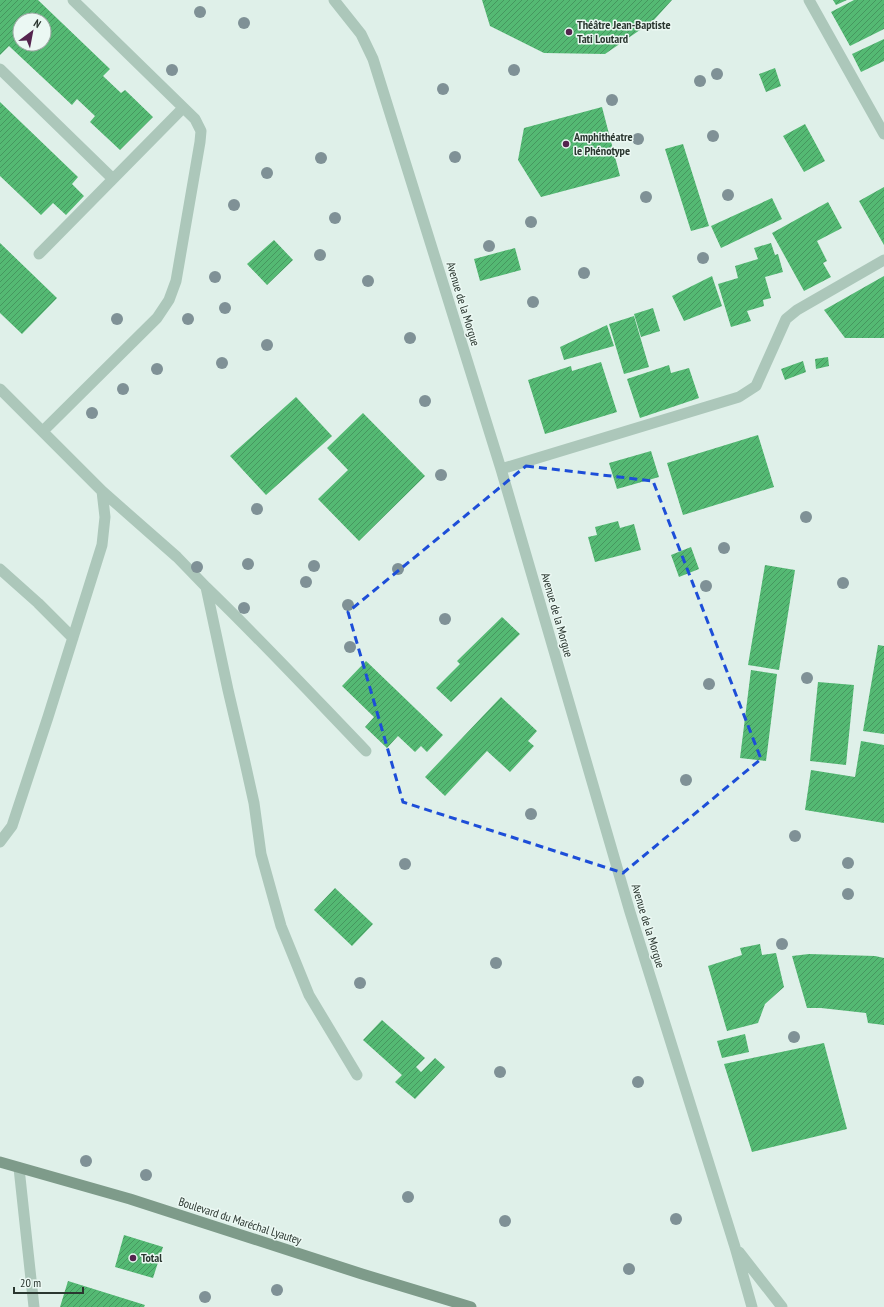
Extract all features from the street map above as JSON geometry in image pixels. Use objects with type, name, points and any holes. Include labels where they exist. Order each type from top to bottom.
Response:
[{"type":"main road","name":"Boulevard du Maréchal Lyautey","points":[[0,1162],[130,1200],[471,1307]]},
{"type":"street","points":[[43,432],[157,318],[169,300],[176,281],[201,131],[195,119],[72,0]]},
{"type":"street","name":"Avenue de la Morgue","points":[[334,0],[361,34],[373,59],[501,469],[630,912],[735,1247],[752,1307]]},
{"type":"street","points":[[809,0],[884,134]]},
{"type":"street","points":[[0,69],[112,179]]},
{"type":"street","points":[[39,254],[183,108]]},
{"type":"street","points":[[501,469],[739,397],[756,386],[786,319],[797,310],[884,260]]},
{"type":"street","points":[[0,389],[102,491],[178,557],[366,751]]},
{"type":"street","points":[[0,842],[12,826],[102,546],[105,517],[102,491]]},
{"type":"street","points":[[0,569],[38,603],[73,638]]},
{"type":"street","points":[[206,587],[252,796],[261,854],[281,926],[309,995],[357,1075]]},
{"type":"street","points":[[19,1168],[34,1307]]},
{"type":"street","name":"Avenue de la Morgue","points":[[735,1247],[782,1307]]},
{"type":"highlighted area","points":[[526,466],[653,481],[761,759],[623,873],[403,802],[348,612]]},
{"type":"building","points":[[0,0],[38,0],[51,12],[12,12],[12,49],[9,46],[0,55]]},
{"type":"building","name":"Théâtre Jean-Baptiste Tati Loutard","points":[[482,0],[672,0],[653,21],[605,54],[544,53],[490,26]]},
{"type":"building","points":[[833,0],[847,0],[836,5]]},
{"type":"building","points":[[854,0],[884,0],[884,29],[850,46],[831,12]]},
{"type":"building","points":[[52,13],[110,69],[103,76],[121,93],[125,90],[153,117],[120,150],[90,122],[95,116],[77,99],[72,105],[15,52],[52,52]]},
{"type":"building","points":[[884,39],[884,61],[861,72],[852,54]]},
{"type":"building","points":[[775,68],[781,86],[766,92],[759,74]]},
{"type":"building","points":[[0,102],[78,177],[72,184],[84,196],[66,215],[53,203],[41,215],[0,176]]},
{"type":"building","name":"Amphithéatre le Phénotype","points":[[602,107],[620,176],[541,197],[518,160],[524,128]]},
{"type":"building","points":[[805,124],[825,161],[804,172],[783,136]]},
{"type":"building","points":[[683,144],[709,226],[691,231],[665,149]]},
{"type":"building","points":[[884,187],[884,245],[859,201]]},
{"type":"building","points":[[772,198],[782,219],[721,248],[711,226]]},
{"type":"building","points":[[828,202],[842,228],[817,241],[827,261],[823,263],[831,277],[804,291],[772,233]]},
{"type":"building","points":[[274,240],[293,260],[267,285],[247,264]]},
{"type":"building","points":[[0,243],[57,298],[22,334],[0,313]]},
{"type":"building","points":[[771,243],[775,255],[778,254],[783,272],[765,277],[771,298],[763,300],[764,306],[747,311],[751,321],[731,327],[718,284],[738,278],[735,266],[758,259],[754,248]]},
{"type":"building","points":[[515,248],[521,270],[480,281],[474,259]]},
{"type":"building","points":[[712,276],[722,306],[684,321],[672,296]]},
{"type":"building","points":[[884,276],[884,338],[845,338],[824,310]]},
{"type":"building","points":[[653,308],[660,331],[641,337],[634,314]]},
{"type":"building","points":[[634,316],[649,367],[624,374],[609,324]]},
{"type":"building","points":[[607,325],[614,346],[564,360],[560,347]]},
{"type":"building","points":[[828,357],[829,366],[816,369],[815,359]]},
{"type":"building","points":[[803,361],[806,372],[785,380],[781,369]]},
{"type":"building","points":[[601,362],[617,412],[545,434],[528,380],[571,366],[572,371]]},
{"type":"building","points":[[669,365],[671,373],[689,368],[699,398],[640,418],[627,379]]},
{"type":"building","points":[[296,397],[332,436],[266,495],[230,456]]},
{"type":"building","points":[[363,413],[425,476],[359,541],[318,499],[348,470],[327,448]]},
{"type":"building","points":[[758,435],[774,487],[683,515],[667,463]]},
{"type":"building","points":[[651,451],[659,477],[617,489],[609,463]]},
{"type":"building","points":[[618,521],[620,528],[634,524],[641,550],[595,562],[588,537],[597,535],[595,527]]},
{"type":"building","points":[[691,547],[699,569],[679,577],[671,555]]},
{"type":"building","points":[[765,565],[795,570],[779,670],[748,665]]},
{"type":"building","points":[[502,617],[520,634],[451,702],[436,688],[460,664],[457,661]]},
{"type":"building","points":[[878,645],[884,646],[884,734],[863,731]]},
{"type":"building","points":[[366,661],[443,735],[427,752],[421,746],[415,752],[398,736],[387,748],[365,727],[374,717],[342,686]]},
{"type":"building","points":[[751,670],[777,674],[766,761],[740,758]]},
{"type":"building","points":[[818,682],[854,685],[846,765],[810,761]]},
{"type":"building","points":[[501,697],[537,731],[528,741],[534,746],[510,772],[487,751],[445,796],[425,777]]},
{"type":"building","points":[[861,741],[884,745],[884,823],[805,810],[811,770],[855,777]]},
{"type":"building","points":[[335,888],[373,924],[352,946],[314,910]]},
{"type":"building","points":[[760,944],[762,955],[776,953],[784,987],[765,1004],[758,1023],[727,1031],[708,966],[742,955],[740,948]]},
{"type":"building","points":[[809,954],[875,956],[884,958],[884,1025],[868,1023],[866,1013],[807,1008],[792,956]]},
{"type":"building","points":[[382,1020],[425,1058],[416,1067],[421,1072],[435,1058],[445,1067],[415,1099],[395,1082],[402,1075],[363,1040]]},
{"type":"building","points":[[745,1034],[749,1052],[722,1058],[717,1041]]},
{"type":"building","points":[[824,1043],[847,1129],[752,1152],[724,1064]]},
{"type":"building","points":[[124,1235],[163,1247],[153,1278],[115,1267]]},
{"type":"building","points":[[68,1281],[145,1305],[144,1307],[60,1307]]},
{"type":"place","name":"Théâtre Jean-Baptiste Tati Loutard","points":[[569,32]]},
{"type":"place","name":"Amphithéatre le Phénotype","points":[[566,144]]},
{"type":"place","name":"Total","points":[[133,1258]]}]
